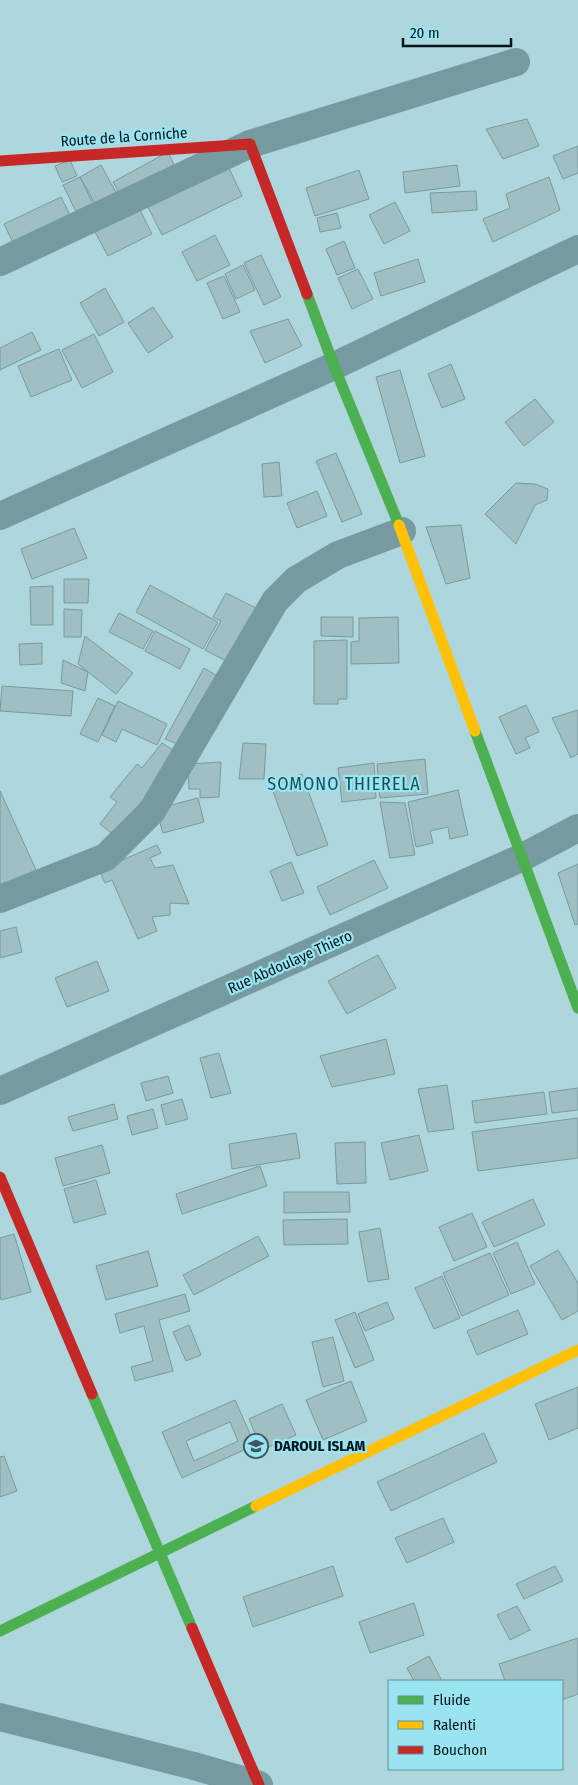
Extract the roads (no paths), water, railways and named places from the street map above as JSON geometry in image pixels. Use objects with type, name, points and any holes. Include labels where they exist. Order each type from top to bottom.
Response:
[{"type":"street","points":[[0,262],[250,144],[516,62]]},
{"type":"street","points":[[250,144],[334,366],[402,531],[521,858],[578,1008]]},
{"type":"street","name":"Route de la Corniche","points":[[0,161],[250,144]]},
{"type":"street","points":[[0,516],[334,366],[578,249]]},
{"type":"street","points":[[0,899],[106,857],[152,811],[275,601],[296,580],[338,555],[402,531]]},
{"type":"street","name":"Rue Abdoulaye Thiero","points":[[0,1091],[521,858],[578,828]]},
{"type":"street","points":[[0,1177],[259,1785]]},
{"type":"street","points":[[0,1631],[578,1350]]},
{"type":"street","points":[[0,1717],[192,1776],[259,1785]]},
{"type":"place","name":"DAROUL ISLAM","points":[[256,1446]]},
{"type":"district","name":"SOMONO THIERELA","points":[[344,784]]}]
